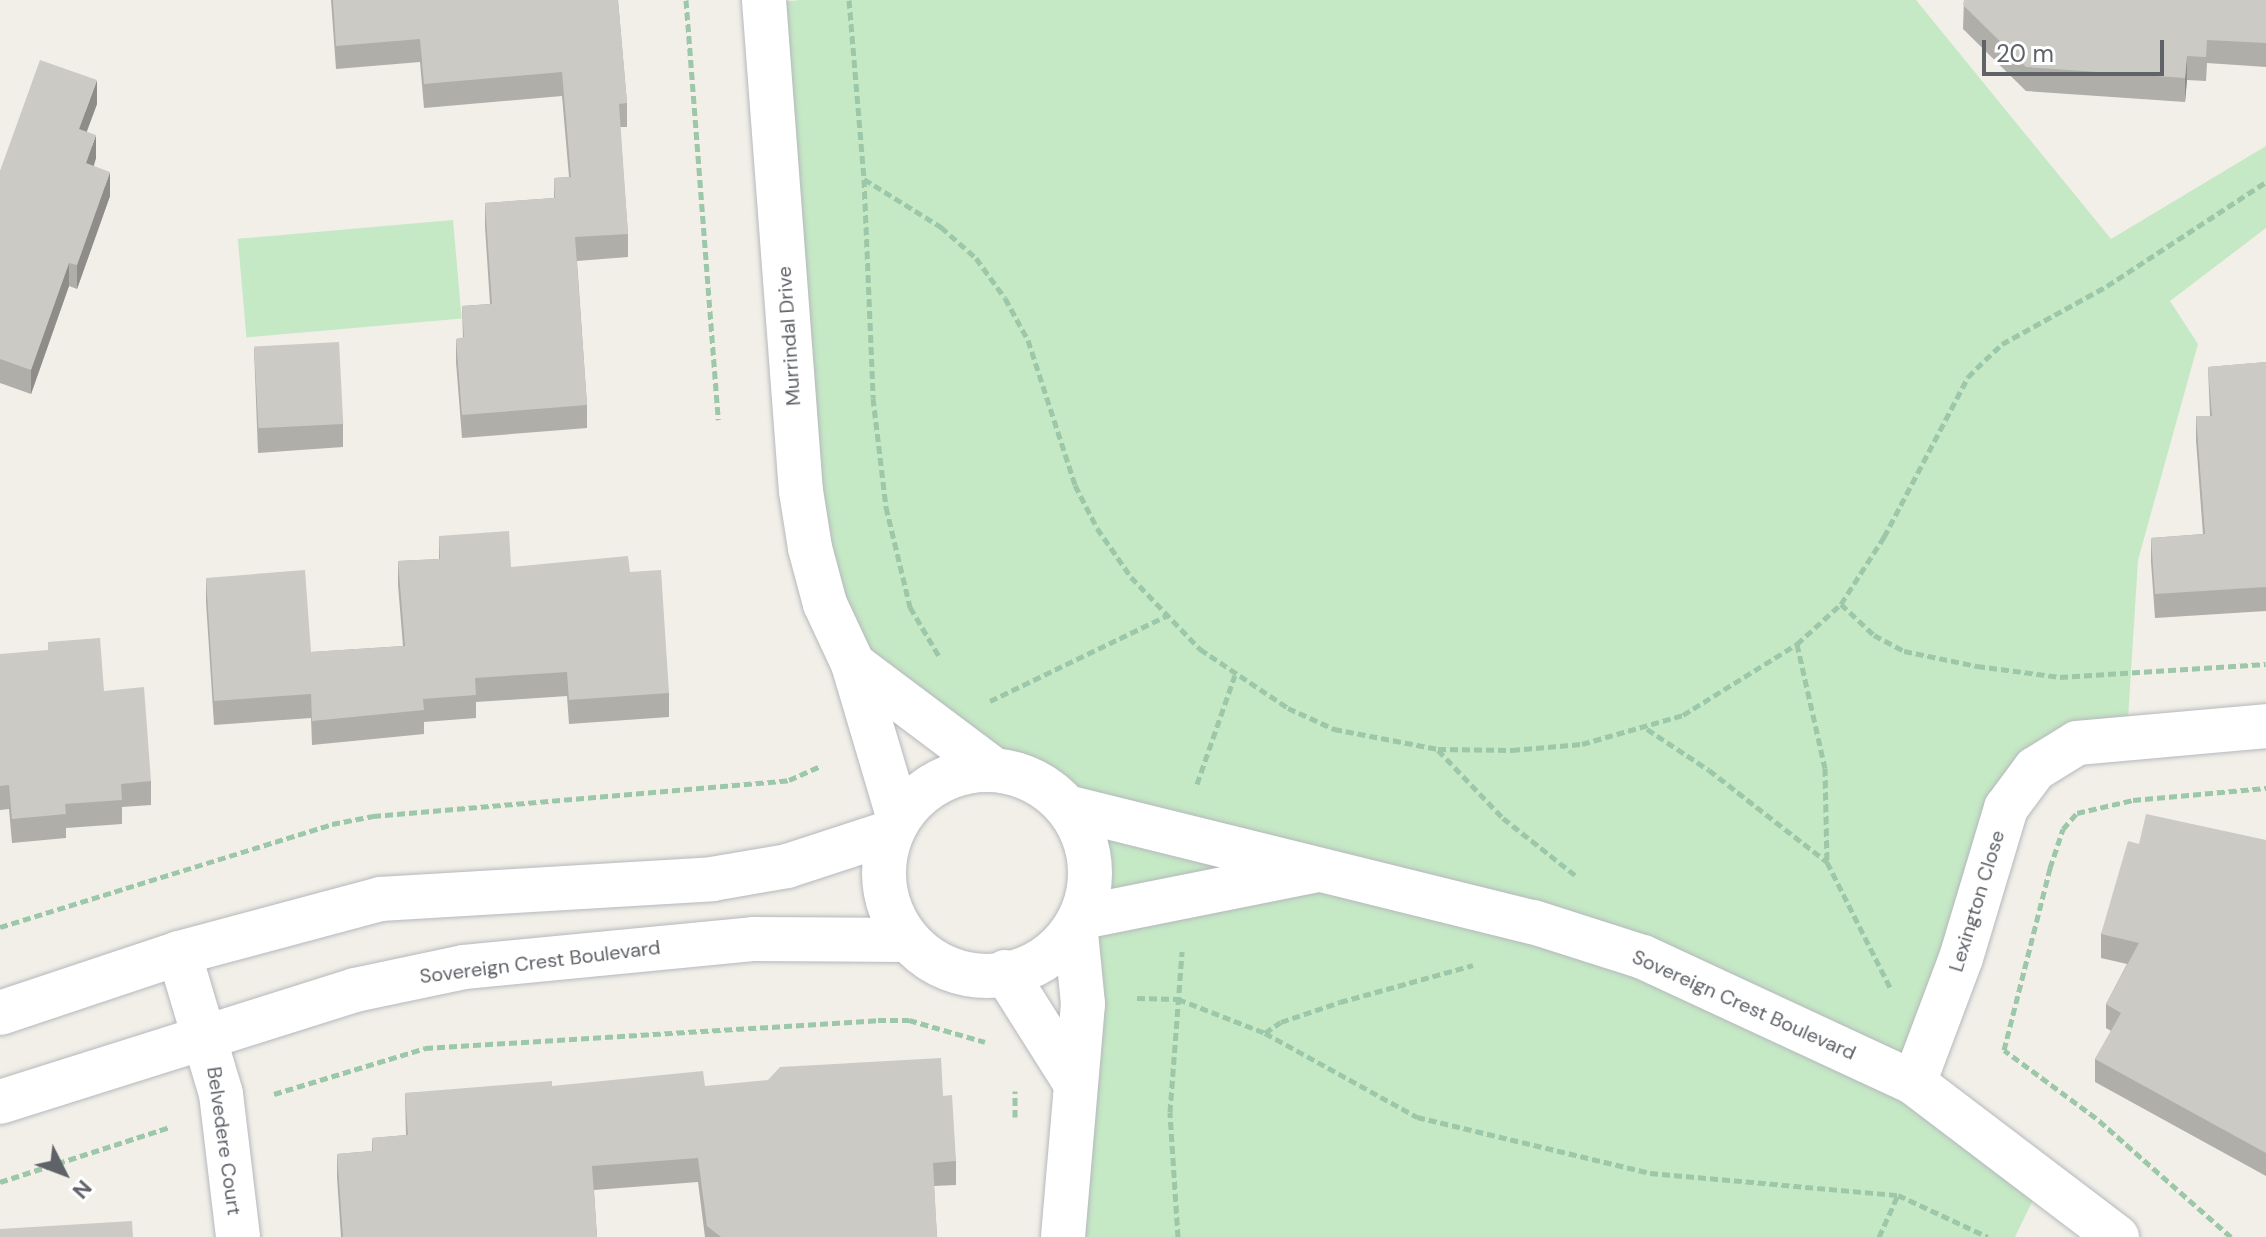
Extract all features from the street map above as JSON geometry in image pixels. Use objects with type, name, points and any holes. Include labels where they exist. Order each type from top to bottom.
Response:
[{"type":"street","name":"Murrindal Drive","points":[[764,0],[801,491],[816,577],[853,664],[894,824]]},
{"type":"street","points":[[853,664],[993,769],[1038,782],[1067,807],[1087,842],[1091,878],[1080,924],[1083,1004],[1074,1081],[1073,1157],[1063,1237]]},
{"type":"street","name":"Lexington Close","points":[[1914,1083],[1961,958],[2006,808],[2035,769],[2077,743],[2266,726]]},
{"type":"street","points":[[0,1013],[179,953],[380,899],[712,879],[787,866],[894,824],[925,790],[959,773],[993,769]]},
{"type":"street","name":"Sovereign Crest Boulevard","points":[[1067,807],[1533,922],[1643,957],[1914,1083],[2117,1237]]},
{"type":"street","points":[[894,824],[883,864],[887,905],[906,940],[936,965],[971,976],[1005,972],[1035,962],[1080,924]]},
{"type":"street","name":"Sovereign Crest Boulevard","points":[[1080,924],[1325,869]]},
{"type":"street","name":"Sovereign Crest Boulevard","points":[[0,1102],[208,1040],[355,990],[464,967],[753,939],[906,940]]},
{"type":"street","name":"Belvedere Court","points":[[179,953],[208,1040],[221,1094],[238,1237]]},
{"type":"street","points":[[1005,972],[1074,1081]]},
{"type":"path","points":[[686,0],[718,420]]},
{"type":"path","points":[[849,0],[864,179],[873,398],[886,507],[910,607],[948,670]]},
{"type":"path","points":[[864,179],[941,227],[976,258],[1005,298],[1028,340],[1075,485],[1131,577],[1166,616],[1200,649],[1288,708],[1334,729],[1438,749],[1582,744],[1647,728],[1683,715],[1797,644],[1841,604],[1884,537],[1968,377],[1985,360],[2002,344],[2107,286],[2266,182]]},
{"type":"path","points":[[1841,604],[1874,635],[1904,651],[1991,668],[2060,677],[2266,664]]},
{"type":"path","points":[[979,706],[1166,616]]},
{"type":"path","points":[[1797,644],[1825,768],[1827,862],[1892,992]]},
{"type":"path","points":[[1647,728],[1709,770],[1827,862]]},
{"type":"path","points":[[1438,749],[1503,818],[1587,884]]},
{"type":"path","points":[[0,927],[332,824],[373,816],[789,780],[822,765]]},
{"type":"path","points":[[2231,1237],[2096,1118],[2004,1050],[2050,868],[2063,829],[2077,813],[2133,800],[2266,788]]},
{"type":"path","points":[[1265,1033],[1281,1022],[1402,982],[1484,963]]},
{"type":"path","points":[[1125,998],[1178,999],[1265,1033],[1417,1117],[1650,1173],[1898,1195],[1988,1237]]},
{"type":"path","points":[[262,1098],[425,1048],[894,1020],[1000,1048]]},
{"type":"path","points":[[1014,1083],[1015,1124]]},
{"type":"path","points":[[0,1182],[184,1122]]},
{"type":"path","points":[[1879,1237],[1898,1195]]},
{"type":"green space","points":[[800,0],[1916,0],[2111,239],[2266,146],[2266,228],[2170,301],[2198,344],[2138,560],[2127,735],[2035,769],[1914,1083],[2044,1177],[2015,1237],[1063,1237],[1076,932],[1091,878],[1087,842],[1067,807],[1038,782],[993,769],[837,634],[764,4]]},
{"type":"green space","points":[[453,220],[462,319],[246,337],[238,239]]},
{"type":"building","points":[[333,0],[618,0],[627,103],[619,104],[628,234],[575,237],[587,405],[462,415],[456,339],[464,337],[462,306],[492,304],[485,203],[555,198],[554,178],[571,177],[562,72],[424,84],[420,39],[336,46]]},
{"type":"building","points":[[1964,0],[2266,0],[2266,43],[2207,40],[2206,57],[2187,56],[2185,78],[2026,67],[1963,5]]},
{"type":"building","points":[[40,60],[97,80],[79,129],[96,135],[86,163],[110,172],[77,265],[69,263],[31,370],[0,359],[0,171]]},
{"type":"building","points":[[339,342],[343,424],[258,428],[254,346]]},
{"type":"building","points":[[2266,362],[2266,587],[2155,594],[2151,538],[2205,534],[2196,416],[2212,416],[2208,367]]},
{"type":"building","points":[[509,531],[511,567],[628,556],[630,572],[661,570],[669,693],[569,700],[567,672],[475,678],[476,695],[423,699],[424,710],[312,721],[311,694],[214,701],[206,578],[305,570],[311,652],[405,646],[398,561],[440,559],[439,536]]},
{"type":"building","points":[[100,638],[104,691],[144,687],[151,781],[121,784],[122,800],[65,804],[66,814],[12,819],[9,785],[0,786],[0,654],[48,650],[48,642]]},
{"type":"building","points":[[2146,814],[2266,840],[2266,1153],[2095,1059],[2121,1013],[2106,1004],[2139,943],[2101,934],[2128,841],[2139,844]]},
{"type":"building","points":[[941,1058],[943,1096],[952,1095],[956,1161],[933,1163],[937,1237],[721,1237],[707,1226],[698,1158],[592,1166],[597,1237],[343,1237],[337,1154],[373,1151],[372,1138],[408,1135],[405,1093],[552,1081],[552,1086],[703,1071],[705,1086],[768,1080],[780,1067]]},
{"type":"building","points":[[132,1221],[133,1237],[0,1237],[0,1229]]}]
